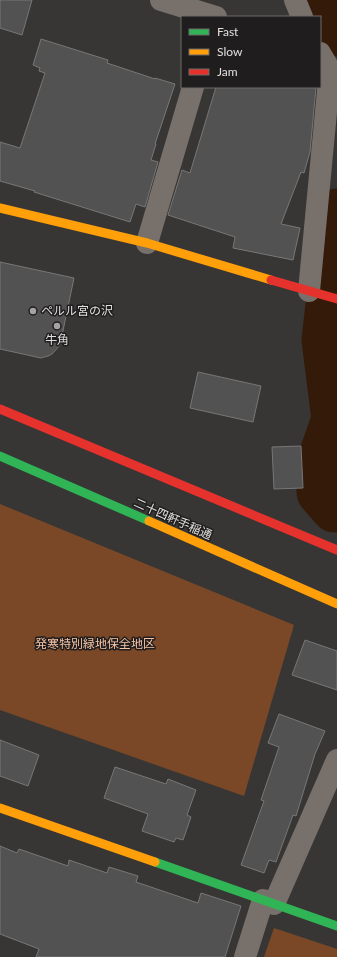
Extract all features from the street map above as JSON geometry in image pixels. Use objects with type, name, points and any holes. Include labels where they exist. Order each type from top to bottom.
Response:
[{"type":"street","points":[[161,0],[211,16]]},
{"type":"street","points":[[295,0],[302,16]]},
{"type":"street","points":[[313,292],[330,70],[326,53]]},
{"type":"street","points":[[147,243],[193,88]]},
{"type":"street","points":[[0,208],[147,243],[337,299]]},
{"type":"street","points":[[0,409],[337,550]]},
{"type":"street","name":"二十四軒手稲通","points":[[0,456],[337,604]]},
{"type":"street","points":[[244,957],[268,902],[337,760]]},
{"type":"street","points":[[0,808],[337,926]]},
{"type":"green space","name":"発寒特別緑地保全地区","points":[[0,504],[294,625],[244,796],[0,710]]},
{"type":"green space","points":[[274,928],[337,949],[337,957],[264,957]]},
{"type":"building","points":[[0,0],[32,0],[22,35],[0,28]]},
{"type":"building","points":[[41,39],[108,60],[107,63],[175,84],[151,160],[158,162],[145,207],[136,204],[130,222],[0,181],[0,142],[20,148],[45,73],[39,71],[40,68],[33,65]]},
{"type":"building","points":[[216,88],[316,88],[310,152],[304,173],[301,172],[281,224],[300,228],[293,260],[233,248],[235,237],[168,215],[182,170],[190,173]]},
{"type":"building","name":"ペルル宮の沢","points":[[0,262],[74,278],[60,345],[52,354],[41,358],[0,349]]},
{"type":"building","points":[[198,372],[261,386],[253,422],[190,408]]},
{"type":"building","points":[[301,446],[303,488],[274,489],[272,447]]},
{"type":"building","points":[[305,640],[337,651],[337,690],[292,675]]},
{"type":"building","points":[[279,714],[325,731],[315,754],[296,816],[293,815],[276,862],[269,860],[264,873],[241,865],[264,801],[261,800],[279,747],[268,743]]},
{"type":"building","points":[[0,740],[39,755],[28,786],[0,776]]},
{"type":"building","points":[[115,767],[166,784],[168,779],[196,790],[187,815],[191,817],[183,840],[176,838],[174,842],[142,831],[148,814],[104,798]]},
{"type":"building","points":[[0,846],[17,853],[19,849],[68,866],[69,860],[107,873],[109,867],[138,876],[136,882],[198,903],[201,893],[241,906],[225,957],[36,957],[39,949],[0,934]]},
{"type":"waterway","points":[[322,0],[337,32]]},
{"type":"waterway","points":[[337,213],[334,270],[326,340],[336,419],[320,465],[321,492],[335,508],[337,508]]},
{"type":"traffic: fast","points":[[0,456],[149,521]]},
{"type":"traffic: fast","points":[[155,862],[337,926]]},
{"type":"traffic: slow","points":[[0,208],[147,243],[271,280]]},
{"type":"traffic: slow","points":[[149,521],[337,604]]},
{"type":"traffic: slow","points":[[0,808],[155,862]]},
{"type":"traffic: jam","points":[[271,280],[337,299]]},
{"type":"traffic: jam","points":[[0,409],[337,550]]},
{"type":"place","name":"ペルル宮の沢","points":[[33,311]]},
{"type":"place","name":"牛角","points":[[57,326]]}]
